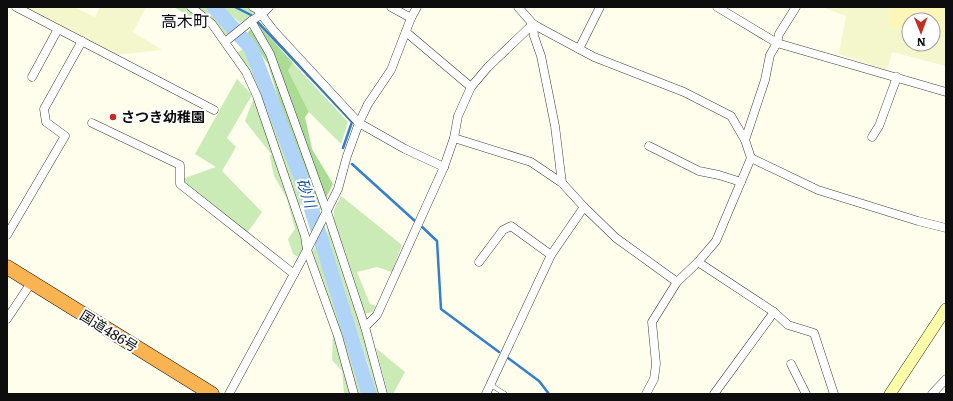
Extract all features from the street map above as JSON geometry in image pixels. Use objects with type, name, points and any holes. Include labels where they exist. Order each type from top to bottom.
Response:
[{"type":"highway","name":"国道486号","points":[[7,267],[212,394]]},
{"type":"street","points":[[16,7],[214,110]]},
{"type":"street","points":[[191,7],[212,24],[246,72],[257,96],[305,236],[307,250],[338,336],[354,394]]},
{"type":"street","points":[[253,7],[257,9],[274,31],[359,123],[405,149],[444,167]]},
{"type":"street","points":[[225,42],[251,21],[261,15],[269,7]]},
{"type":"street","points":[[391,7],[412,18]]},
{"type":"street","points":[[229,394],[327,212],[338,189],[347,156],[359,123],[368,104],[391,70],[417,7]]},
{"type":"street","points":[[518,7],[533,24],[594,57],[684,92],[731,116],[745,140],[750,158],[716,241],[698,262],[677,282],[652,322],[656,364],[654,379],[646,394]]},
{"type":"street","points":[[579,49],[600,7]]},
{"type":"street","points":[[716,7],[777,43],[946,92]]},
{"type":"street","points":[[745,140],[765,80],[770,55],[777,43],[779,34],[796,7]]},
{"type":"street","points":[[251,21],[270,54],[327,212],[365,327],[383,394]]},
{"type":"street","points":[[365,327],[377,315],[444,167],[454,138],[458,116],[471,87],[488,67],[533,24]]},
{"type":"street","points":[[533,24],[534,36],[541,56],[556,126],[562,183]]},
{"type":"street","points":[[32,77],[58,29]]},
{"type":"street","points":[[406,32],[471,87]]},
{"type":"street","points":[[7,235],[65,136],[46,122],[44,109],[82,41]]},
{"type":"street","points":[[872,137],[879,126],[897,78]]},
{"type":"street","points":[[92,123],[180,165],[180,184],[294,274]]},
{"type":"street","points":[[454,138],[531,162],[562,183],[616,238],[677,282]]},
{"type":"street","points":[[649,146],[699,170],[741,182]]},
{"type":"street","points":[[750,158],[818,190],[918,221],[946,228]]},
{"type":"street","points":[[486,394],[551,255],[584,207]]},
{"type":"street","points":[[479,262],[503,230],[511,226],[551,255]]},
{"type":"street","points":[[698,262],[774,312],[788,324],[814,333],[834,394]]},
{"type":"street","points":[[7,319],[31,282]]},
{"type":"street","points":[[890,394],[946,309]]},
{"type":"street","points":[[714,394],[774,312]]},
{"type":"street","points":[[791,364],[806,394]]},
{"type":"street","points":[[932,394],[946,379]]},
{"type":"lane","points":[[491,385],[505,394]]},
{"type":"green space","points":[[25,7],[76,7],[95,17],[100,7],[146,7],[133,32],[162,50],[116,55],[25,9]]},
{"type":"green space","points":[[174,7],[210,7],[231,31],[224,37],[206,22],[201,24]]},
{"type":"green space","points":[[223,7],[249,7],[258,13],[240,23]]},
{"type":"green space","points":[[822,7],[890,7],[889,28],[901,29],[901,52],[941,52],[941,33],[946,34],[946,66],[892,52],[887,70],[839,54],[846,16]]},
{"type":"green space","points":[[257,23],[293,63],[288,70],[309,112],[305,117],[312,149],[333,184],[320,210],[309,192],[268,64],[247,33]]},
{"type":"green space","points":[[243,49],[268,103],[304,201],[299,207],[304,247],[298,257],[293,254],[288,239],[295,229],[287,199],[274,176],[270,157],[271,154],[245,121],[257,89],[237,53]]},
{"type":"green space","points":[[293,63],[348,122],[341,144],[309,112],[287,68]]},
{"type":"green space","points":[[237,79],[252,95],[227,138],[236,147],[222,171],[262,212],[247,233],[183,182],[182,179],[216,167],[195,154]]},
{"type":"green space","points":[[341,196],[402,245],[392,272],[377,267],[357,272],[370,304],[376,306],[373,312],[364,314],[334,222],[334,210]]},
{"type":"green space","points":[[328,224],[381,394],[376,394],[369,367],[327,237]]},
{"type":"green space","points":[[316,246],[365,394],[357,394],[335,318],[312,251]]},
{"type":"green space","points":[[333,329],[351,394],[344,394],[342,371],[332,360]]},
{"type":"green space","points":[[376,348],[405,372],[394,394],[388,394]]},
{"type":"sand","points":[[890,7],[946,7],[946,34],[941,33],[941,12],[901,12],[901,29],[889,28]]},
{"type":"waterway","name":"砂川","points":[[214,7],[251,48],[305,188],[369,394]]},
{"type":"waterway","points":[[235,7],[251,15],[352,122],[343,148]]},
{"type":"waterway","points":[[352,164],[416,222]]},
{"type":"waterway","points":[[420,225],[437,241],[441,309],[499,352]]},
{"type":"waterway","points":[[508,358],[539,381],[549,394]]},
{"type":"place","name":"さつき幼稚園","points":[[113,117]]},
{"type":"district","name":"高木町","points":[[185,21]]}]
